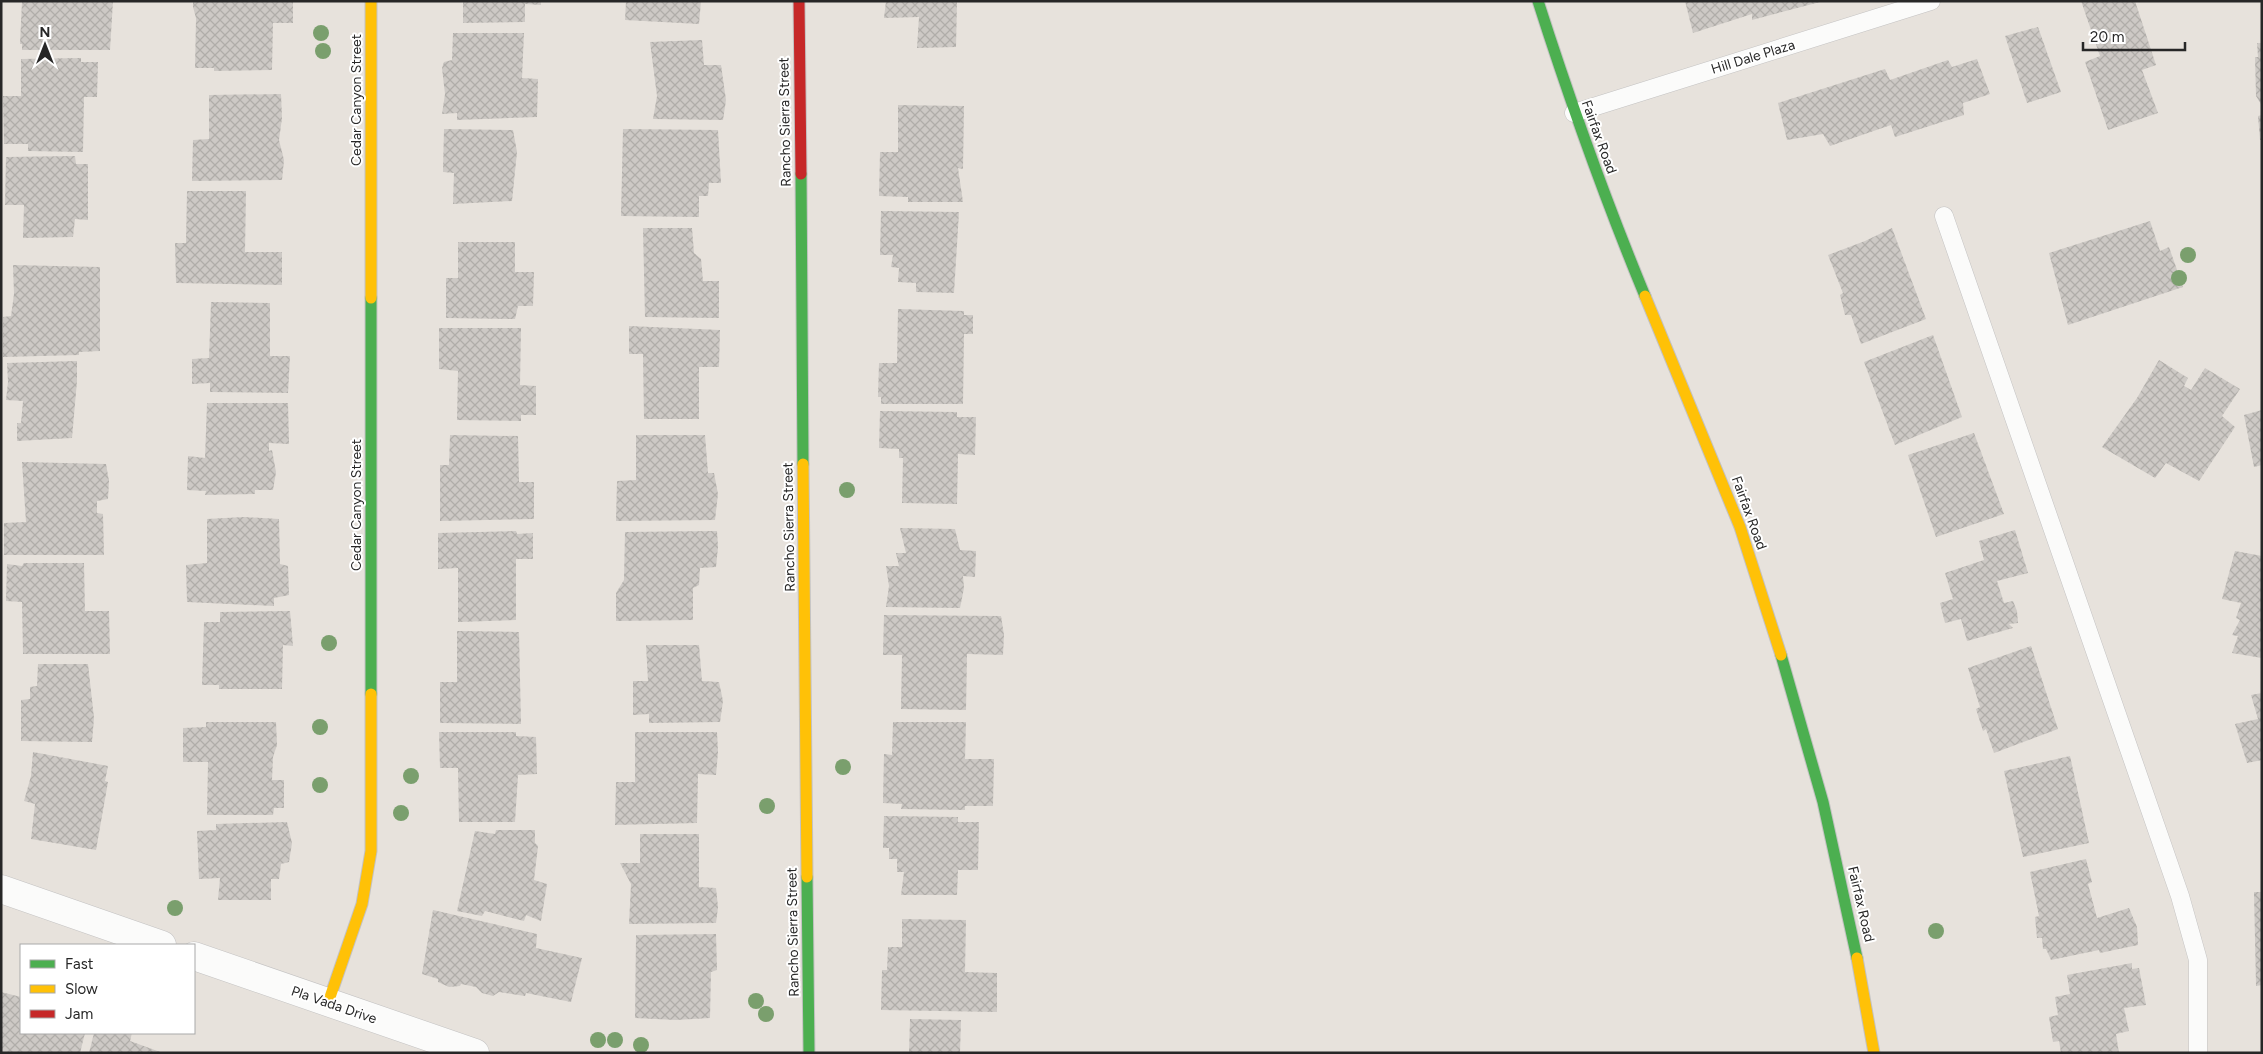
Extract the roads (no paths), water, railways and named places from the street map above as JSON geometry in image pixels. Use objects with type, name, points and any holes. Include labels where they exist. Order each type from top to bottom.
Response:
[{"type":"street","name":"Cedar Canyon Street","points":[[328,1003],[362,904],[371,851],[371,1]]},
{"type":"street","name":"Rancho Sierra Street","points":[[799,1],[809,1053]]},
{"type":"street","name":"Fairfax Road","points":[[1538,1],[1574,113],[1612,216],[1740,527],[1778,643],[1823,802],[1856,950],[1874,1053]]},
{"type":"street","points":[[1,889],[159,944]]},
{"type":"street","name":"Pla Vada Drive","points":[[195,956],[475,1053]]},
{"type":"lane","name":"Hill Dale Plaza","points":[[1574,113],[1931,1]]},
{"type":"lane","points":[[1944,216],[2180,896],[2198,960],[2198,1053]]}]
